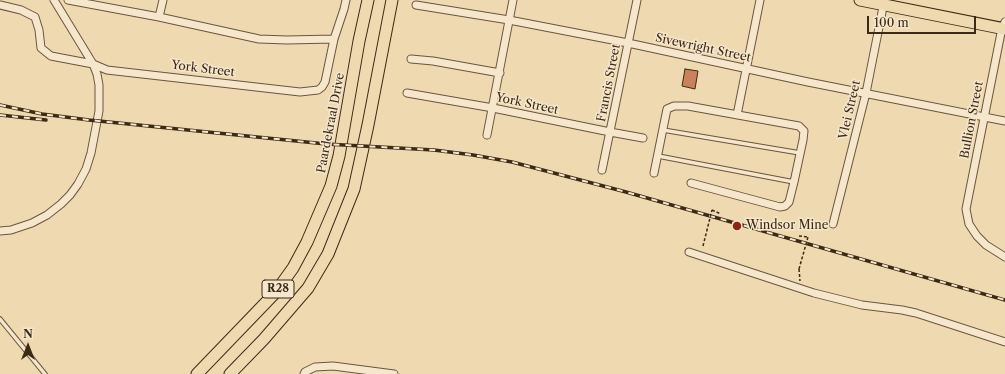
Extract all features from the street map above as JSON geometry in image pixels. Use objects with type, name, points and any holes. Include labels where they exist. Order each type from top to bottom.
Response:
[{"type":"main road","name":"Paardekraal Drive","points":[[197,374],[275,293],[293,268],[307,242],[331,186],[339,156],[368,0]]},
{"type":"main road","name":"R28","points":[[230,374],[264,339],[308,288],[328,254],[354,189],[392,0]]},
{"type":"main road","points":[[860,0],[884,2],[1004,25]]},
{"type":"main road","points":[[897,0],[1004,25]]},
{"type":"street","points":[[0,231],[11,230],[32,223],[46,215],[70,195],[86,169],[91,153],[98,111],[99,85],[97,74],[93,64],[54,0]]},
{"type":"street","points":[[68,0],[159,16],[259,39],[287,40],[334,39],[346,0]]},
{"type":"street","points":[[159,16],[163,0]]},
{"type":"street","points":[[487,135],[513,0]]},
{"type":"street","name":"Francis Street","points":[[602,170],[637,0]]},
{"type":"street","points":[[737,115],[760,0]]},
{"type":"street","name":"Vlei Street","points":[[833,224],[866,93],[884,2]]},
{"type":"street","name":"Sivewright Street","points":[[416,5],[509,20],[628,43],[808,82],[1005,121]]},
{"type":"street","name":"York Street","points":[[0,6],[21,10],[36,17],[39,30],[40,48],[51,56],[93,64],[107,70],[300,92],[312,91],[322,87],[325,82],[334,39]]},
{"type":"street","name":"Bullion Street","points":[[1004,25],[966,203],[966,209],[969,224],[981,242],[1005,257]]},
{"type":"street","points":[[411,59],[500,73]]},
{"type":"street","name":"York Street","points":[[406,93],[492,108],[643,138]]},
{"type":"street","points":[[654,173],[667,109],[674,106],[688,106],[799,126],[804,131],[789,202],[785,206],[780,208],[691,183]]},
{"type":"street","points":[[689,252],[814,293],[862,305],[916,313],[1005,342]]},
{"type":"street","points":[[304,374],[315,367],[333,366],[394,374]]},
{"type":"lane","points":[[663,130],[800,153]]},
{"type":"lane","points":[[658,156],[794,182]]},
{"type":"lane","points":[[0,319],[45,374]]},
{"type":"path","points":[[703,246],[712,210],[721,214]]},
{"type":"path","points":[[799,236],[808,237],[799,274]]},
{"type":"building","points":[[685,69],[698,71],[695,89],[682,86]]},
{"type":"railway","points":[[0,105],[42,114],[89,120],[326,144],[434,150],[512,162],[626,192],[1005,300]]},
{"type":"railway","points":[[0,115],[46,120]]},
{"type":"place","name":"Windsor Mine","points":[[737,226]]}]
